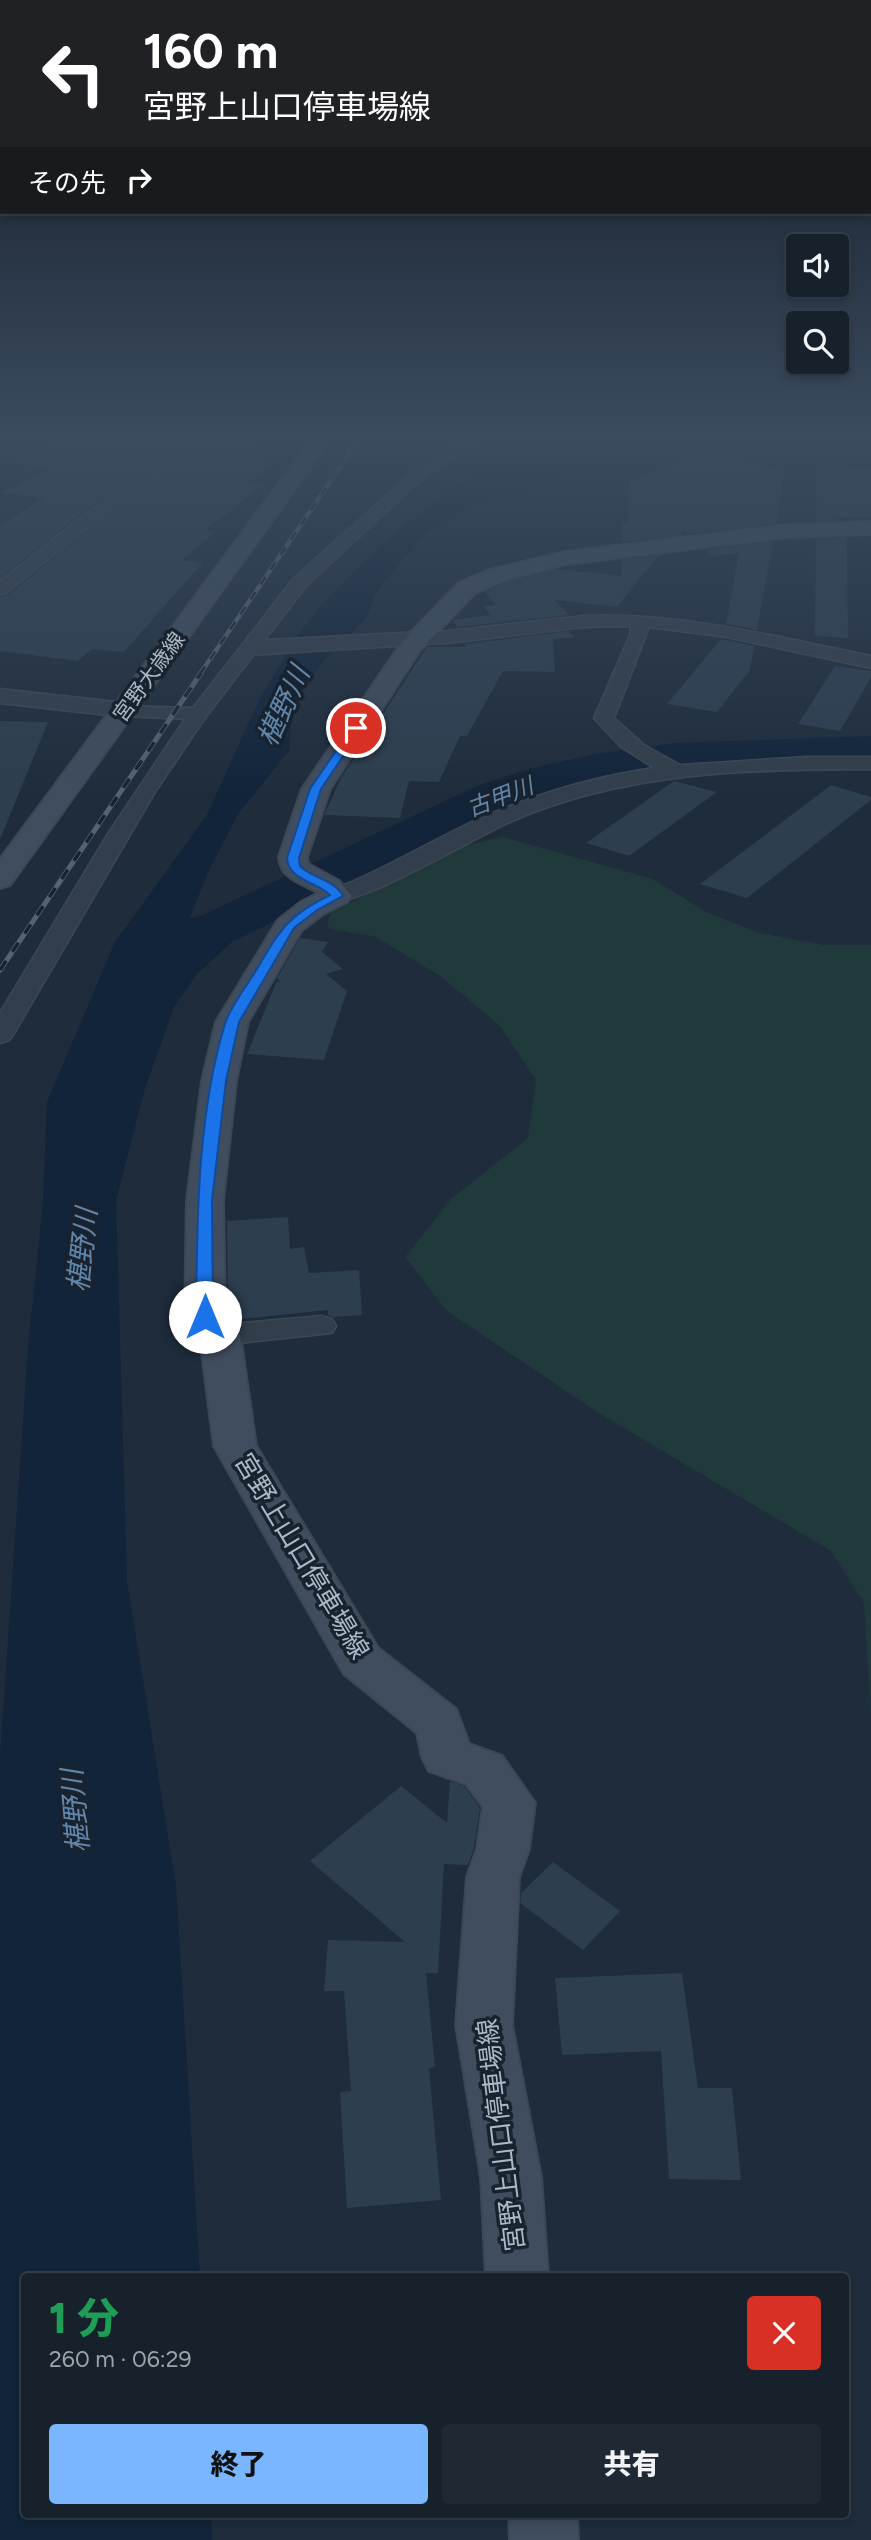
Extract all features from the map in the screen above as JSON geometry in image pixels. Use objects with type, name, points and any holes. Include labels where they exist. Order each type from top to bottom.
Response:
[{"type":"main road","name":"宮野大歳線","points":[[0,879],[236,558]]},
{"type":"main road","points":[[335,893],[300,873],[294,867],[293,858],[316,789],[413,640],[467,588],[528,565],[585,558]]},
{"type":"main road","name":"宮野上山口停車場線","points":[[335,893],[289,926],[232,1022],[219,1081],[205,1200],[205,1317],[220,1335],[235,1446],[361,1661],[439,1723],[447,1757],[484,1770],[509,1803],[503,1849],[493,1877],[484,2025],[511,2177],[517,2273]]},
{"type":"main road","points":[[543,2518],[544,2540]]},
{"type":"street","points":[[0,589],[40,558]]},
{"type":"street","points":[[258,648],[255,637],[300,582],[327,558]]},
{"type":"street","points":[[0,1035],[93,874],[198,714],[258,648],[413,640],[603,621],[640,621],[703,629],[864,660],[871,637]]},
{"type":"street","points":[[640,621],[639,635],[604,718],[612,731],[673,769]]},
{"type":"street","points":[[0,696],[125,710],[198,714]]},
{"type":"street","points":[[335,893],[550,798],[620,779],[673,769],[806,762],[871,762]]},
{"type":"street","points":[[220,1335],[321,1326]]},
{"type":"green space","points":[[503,837],[653,879],[706,912],[760,933],[824,945],[871,945],[871,1716],[864,1603],[831,1551],[597,1412],[447,1311],[405,1257],[451,1199],[528,1138],[536,1080],[499,1025],[440,976],[376,937],[327,928],[330,913],[467,845]]},
{"type":"water","name":"椹野川","points":[[369,558],[405,558],[376,594],[368,616],[321,664],[293,704],[289,751],[238,814],[208,872],[188,922],[211,926],[253,907],[287,904],[235,939],[197,974],[174,1007],[145,1088],[116,1200],[127,1581],[176,1886],[200,2273],[21,2273],[21,2518],[211,2518],[212,2540],[0,2540],[0,1757],[28,1348],[43,1202],[47,1102],[115,942],[207,815],[261,696],[298,635],[322,604]]},
{"type":"building","points":[[0,558],[26,558],[0,578]]},
{"type":"building","points":[[54,558],[185,558],[181,561],[203,562],[124,652],[92,649],[78,661],[0,651],[0,596],[8,595]]},
{"type":"building","points":[[657,558],[617,607],[555,600],[569,615],[457,627],[453,620],[490,615],[484,606],[496,605],[485,592],[506,582],[556,569],[621,576],[622,560]]},
{"type":"building","points":[[738,558],[770,558],[757,630],[726,624]]},
{"type":"building","points":[[816,558],[847,558],[848,638],[815,636]]},
{"type":"building","points":[[569,631],[574,637],[553,639],[555,672],[503,671],[467,736],[460,736],[439,782],[409,781],[400,818],[324,815],[341,778],[427,647],[466,647],[465,644]]},
{"type":"building","points":[[721,639],[754,646],[750,670],[717,712],[667,704]]},
{"type":"building","points":[[835,666],[871,671],[871,677],[840,731],[798,724]]},
{"type":"building","points":[[0,721],[48,722],[1,837],[0,837]]},
{"type":"building","points":[[674,781],[717,792],[629,856],[586,843]]},
{"type":"building","points":[[831,785],[871,797],[871,800],[747,898],[700,884]]},
{"type":"building","points":[[300,938],[328,942],[322,952],[343,969],[326,974],[347,991],[324,1060],[247,1054],[276,983],[280,981],[277,978]]},
{"type":"building","points":[[288,1217],[290,1249],[304,1247],[309,1273],[359,1270],[362,1315],[333,1317],[328,1315],[328,1310],[232,1320],[228,1314],[227,1221]]},
{"type":"building","points":[[450,1781],[464,1786],[480,1808],[474,1848],[468,1865],[444,1864],[438,1973],[426,1973],[435,2067],[429,2068],[441,2200],[347,2208],[340,2092],[351,2091],[344,1991],[324,1991],[328,1940],[405,1942],[310,1861],[401,1786],[447,1823]]},
{"type":"building","points":[[553,1862],[620,1911],[583,1950],[520,1903],[521,1893]]},
{"type":"building","points":[[682,1973],[698,2088],[732,2088],[741,2180],[669,2179],[661,2051],[562,2055],[555,1978]]},
{"type":"waterway","name":"古甲川","points":[[174,938],[217,929],[494,796],[546,779],[595,768],[675,757],[871,750]]},
{"type":"railway","points":[[200,674],[279,558]]},
{"type":"railway","points":[[0,970],[201,673]]},
{"type":"route","points":[[205,1317],[205,1200],[219,1081],[232,1022],[289,926],[312,908],[337,896],[333,890],[300,873],[294,867],[293,858],[316,789],[356,728]]}]
